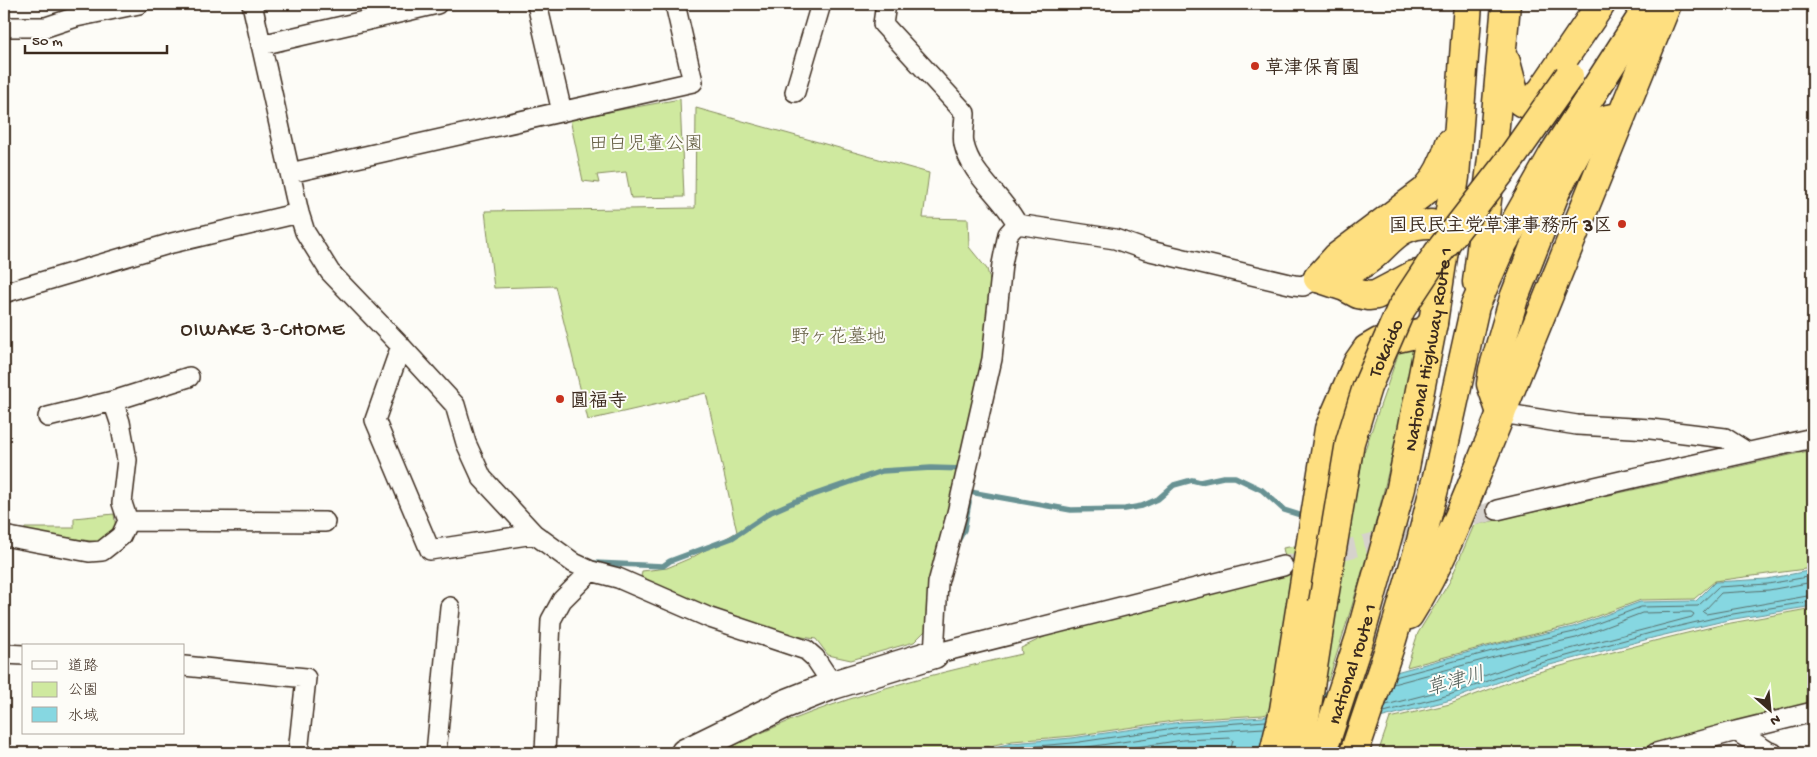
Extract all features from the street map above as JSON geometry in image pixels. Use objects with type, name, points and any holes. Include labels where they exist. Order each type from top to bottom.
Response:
[{"type":"highway","name":"National Highway Route 1","points":[[1377,573],[1401,488],[1441,279],[1455,177],[1468,4]]},
{"type":"highway","name":"National Highway Route 1","points":[[1475,306],[1506,4]]},
{"type":"highway","points":[[1502,51],[1514,92],[1520,101],[1528,102],[1534,99],[1543,89],[1601,4]]},
{"type":"highway","name":"Tokaido","points":[[1297,753],[1306,712],[1350,442],[1367,386],[1401,309],[1438,253],[1507,164],[1617,4]]},
{"type":"highway","points":[[1354,753],[1391,643],[1414,564],[1439,469],[1475,306],[1501,248],[1554,153],[1650,4]]},
{"type":"highway","points":[[1391,643],[1423,592],[1442,556],[1667,4]]},
{"type":"highway","points":[[1318,278],[1337,257],[1414,200],[1435,180],[1446,157],[1460,112]]},
{"type":"highway","points":[[1501,413],[1491,384],[1493,370],[1525,255],[1580,146],[1592,130],[1607,119],[1620,117]]},
{"type":"highway","points":[[1318,278],[1348,272],[1366,261],[1400,231],[1411,226],[1431,224]]},
{"type":"highway","points":[[1318,278],[1345,287],[1358,294],[1368,296],[1376,295],[1414,275],[1430,271],[1441,279]]},
{"type":"highway","points":[[1274,753],[1284,710],[1329,429],[1358,362],[1367,349],[1379,342],[1424,332],[1433,323]]},
{"type":"highway","name":"national route 1","points":[[1322,753],[1360,637],[1377,573]]},
{"type":"street","points":[[4,26],[46,27],[76,17],[140,4]]},
{"type":"street","points":[[252,4],[299,214],[305,232],[330,272],[455,405],[473,460],[482,478],[534,534],[574,563],[591,571],[618,578],[710,618],[806,650],[815,658],[833,685]]},
{"type":"street","points":[[261,45],[397,8],[437,4]]},
{"type":"street","points":[[537,4],[562,112]]},
{"type":"street","points":[[290,173],[693,82],[675,4]]},
{"type":"street","points":[[795,92],[821,4]]},
{"type":"street","points":[[886,4],[883,24],[965,113],[964,143],[973,165],[1011,211],[1017,224]]},
{"type":"street","points":[[4,293],[172,243],[299,214]]},
{"type":"street","points":[[1017,224],[1116,239],[1146,250],[1294,285],[1303,286],[1318,278]]},
{"type":"street","points":[[934,654],[938,583],[957,513],[992,359],[1002,264],[1008,234],[1017,224]]},
{"type":"street","points":[[401,346],[375,420],[430,550],[534,534]]},
{"type":"street","points":[[48,417],[113,402],[189,377]]},
{"type":"street","points":[[4,536],[89,552],[102,551],[121,536],[128,521],[122,503],[127,460],[120,422],[113,402]]},
{"type":"street","points":[[1501,413],[1577,425],[1651,429],[1725,438],[1747,452]]},
{"type":"street","points":[[1497,510],[1813,438]]},
{"type":"street","points":[[128,521],[325,522]]},
{"type":"street","points":[[685,753],[786,704],[833,685],[934,654],[1283,566]]},
{"type":"street","points":[[546,753],[551,620],[562,600],[591,571]]},
{"type":"street","points":[[436,753],[450,607]]},
{"type":"street","points":[[4,654],[22,655]]},
{"type":"street","points":[[185,666],[306,678],[298,753]]},
{"type":"street","points":[[1656,753],[1813,712]]},
{"type":"street","points":[[1736,731],[1769,752],[1774,753]]},
{"type":"green space","name":"田白児童公園","points":[[680,99],[684,197],[631,198],[626,172],[597,175],[599,183],[583,181],[570,119]]},
{"type":"green space","name":"野ヶ花墓地","points":[[696,108],[929,173],[923,218],[968,219],[969,247],[987,269],[990,280],[990,316],[963,457],[930,581],[930,611],[926,630],[914,642],[851,660],[828,655],[816,639],[749,624],[640,582],[642,571],[667,568],[693,557],[737,532],[706,393],[588,420],[555,286],[494,288],[485,211],[695,208]]},
{"type":"green space","points":[[1402,343],[1415,347],[1390,463],[1352,607],[1328,681],[1323,680],[1363,455]]},
{"type":"green space","points":[[1813,450],[1813,568],[1715,581],[1694,599],[1641,600],[1573,625],[1407,667],[1418,633],[1450,581],[1474,525]]},
{"type":"green space","points":[[114,514],[116,528],[98,542],[24,532],[25,528],[74,528],[74,518]]},
{"type":"green space","points":[[1295,546],[1290,590],[1270,713],[1180,720],[1073,736],[1012,741],[959,753],[720,753],[756,735],[793,720],[868,693],[944,672],[1022,654],[1021,648],[1063,628],[1288,570],[1283,548]]},
{"type":"green space","points":[[1813,608],[1813,704],[1698,732],[1623,753],[1378,753],[1390,718],[1450,704],[1531,674],[1654,641],[1720,625]]},
{"type":"water","name":"草津川","points":[[1813,570],[1813,606],[1728,620],[1656,637],[1531,670],[1451,700],[1241,753],[969,753],[1012,743],[1072,738],[1181,722],[1263,717],[1330,690],[1506,642],[1573,627],[1640,602],[1696,601],[1715,582],[1767,579]]},
{"type":"waterway","points":[[594,563],[663,566],[670,561],[732,538],[771,512],[796,501],[882,471],[931,468],[965,469]]},
{"type":"waterway","points":[[970,492],[1071,510],[1125,509],[1142,506],[1158,499],[1174,485],[1192,480],[1200,482],[1223,477],[1235,477],[1262,490],[1284,510],[1300,515]]},
{"type":"waterway","points":[[958,541],[964,530],[969,502]]},
{"type":"tunnel","points":[[1283,566],[1497,510]]},
{"type":"place","name":"草津保育園","points":[[1255,66]]},
{"type":"place","name":"国民民主党草津事務所 3区","points":[[1622,224]]},
{"type":"place","name":"圓福寺","points":[[560,399]]},
{"type":"district","name":"OIWAKE 3-CHOME","points":[[263,328]]}]
